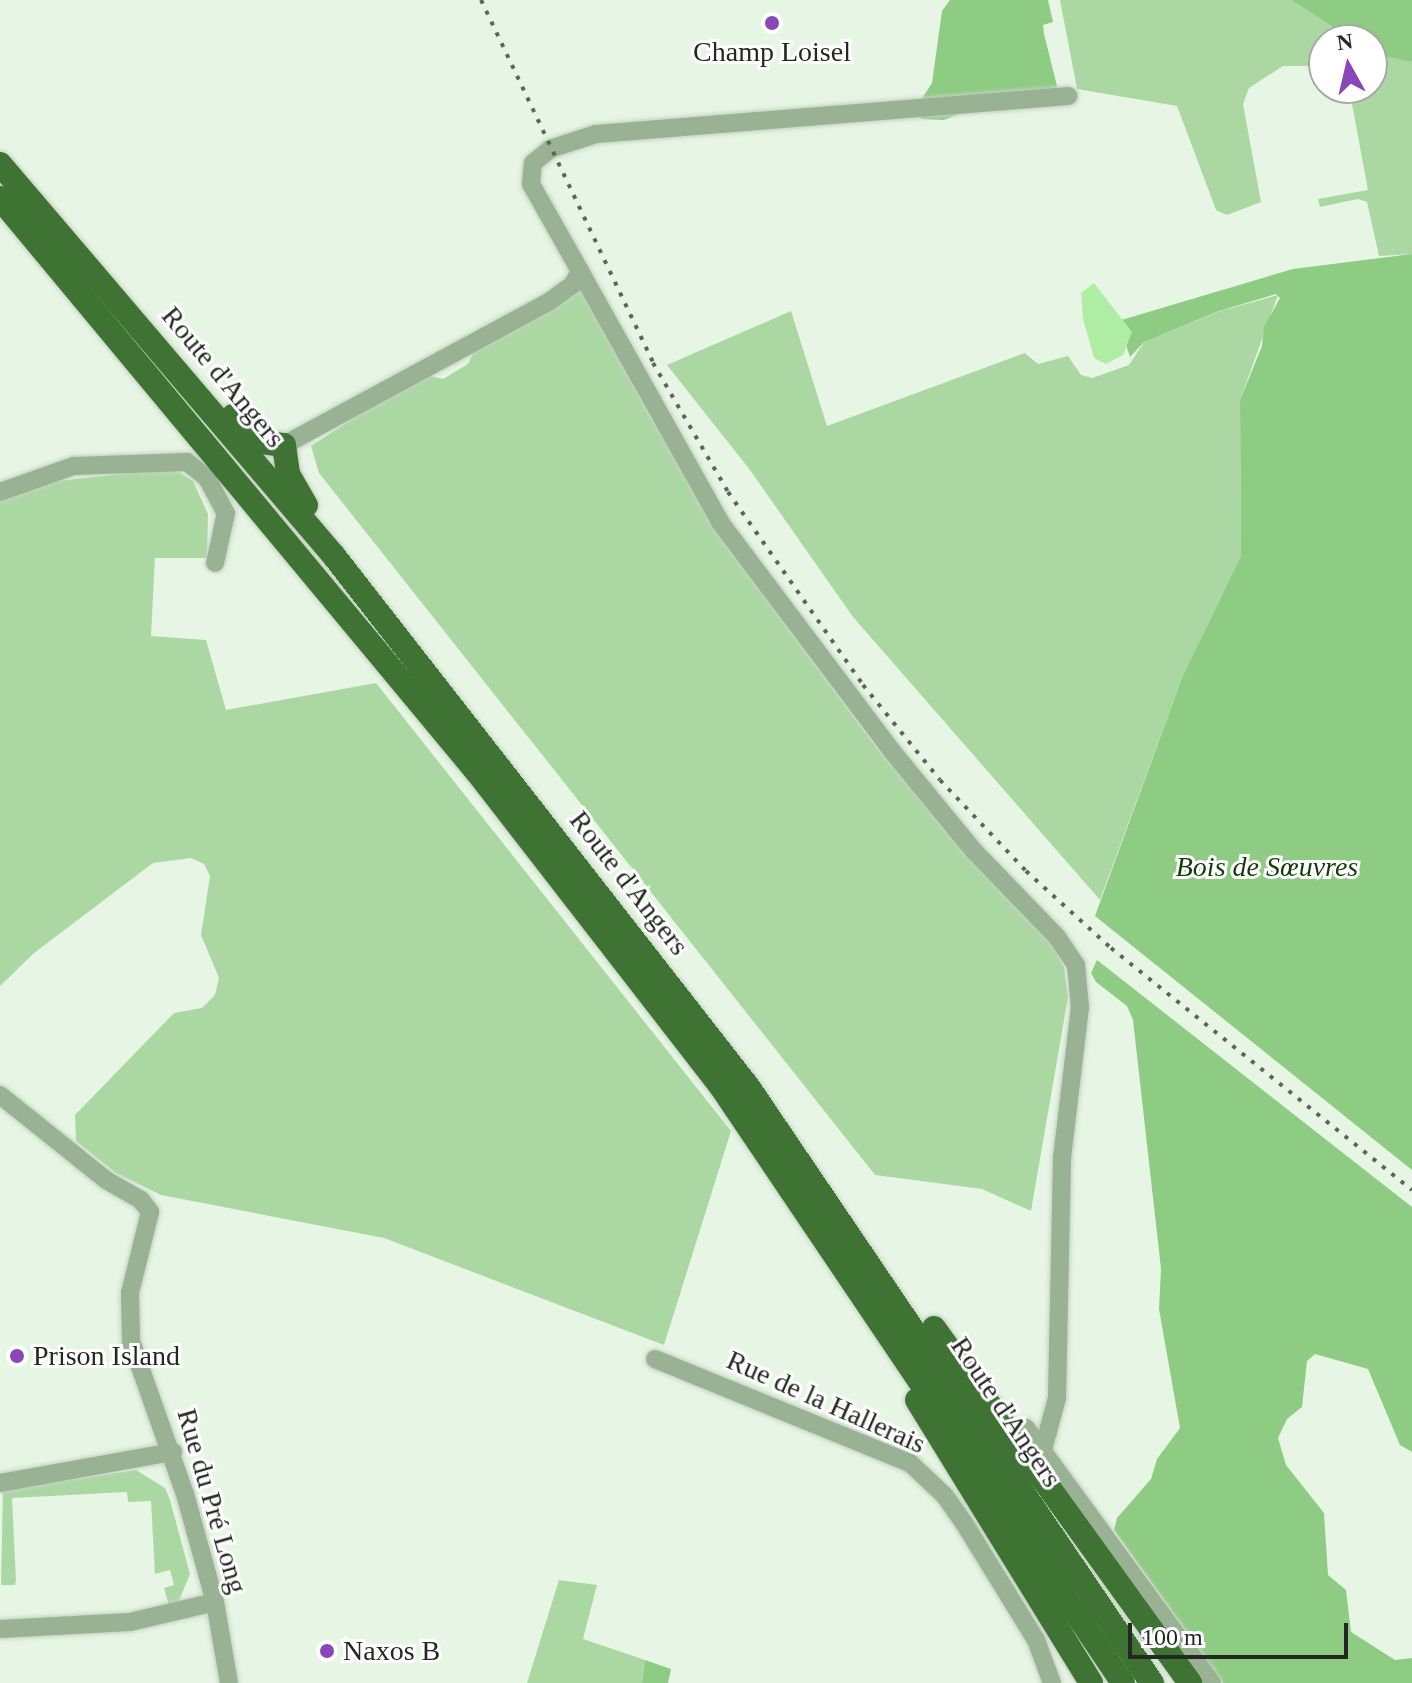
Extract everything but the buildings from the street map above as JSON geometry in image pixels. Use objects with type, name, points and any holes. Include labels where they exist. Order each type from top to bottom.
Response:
[{"type":"highway","name":"Route d'Angers","points":[[0,164],[143,328],[334,556],[610,907],[820,1186],[1152,1683]]},
{"type":"highway","name":"Route d'Angers","points":[[0,198],[477,772],[729,1097],[1123,1683]]},
{"type":"highway","points":[[143,328],[165,337],[247,432],[262,442],[284,445],[288,474],[334,556]]},
{"type":"highway","points":[[820,1186],[843,1201],[1190,1683]]},
{"type":"highway","points":[[878,1315],[888,1347],[917,1400],[1091,1683]]},
{"type":"street","points":[[1043,1450],[1057,1398],[1062,1159],[1080,1007],[1076,965],[1057,937],[974,851],[891,750],[720,522],[580,271],[534,198],[531,167],[550,149],[596,134],[1068,96]]},
{"type":"street","points":[[284,445],[550,301],[580,271]]},
{"type":"street","points":[[0,492],[56,470],[173,459],[197,467],[226,513],[215,563]]},
{"type":"street","name":"Rue du Pré Long","points":[[0,1095],[106,1180],[141,1200],[151,1217],[130,1293],[130,1332],[173,1452],[215,1602],[229,1683]]},
{"type":"street","name":"Rue de la Hallerais","points":[[655,1359],[910,1463],[945,1496],[964,1523],[1036,1640],[1052,1683]]},
{"type":"street","points":[[1026,1428],[1212,1683]]},
{"type":"street","points":[[0,1483],[173,1452]]},
{"type":"street","points":[[0,1629],[130,1622],[215,1602]]},
{"type":"shaded area","points":[[1060,0],[1291,0],[1328,24],[1308,24],[1308,66],[1283,66],[1249,88],[1243,104],[1261,202],[1227,215],[1216,210],[1177,106],[1077,89]]},
{"type":"shaded area","points":[[1388,56],[1412,62],[1412,254],[1379,256],[1367,202],[1358,199],[1320,207],[1318,199],[1368,190],[1352,104],[1388,104]]},
{"type":"shaded area","points":[[1094,283],[1132,332],[1123,355],[1106,364],[1094,358],[1083,319],[1081,293]]},
{"type":"shaded area","points":[[582,287],[644,406],[716,527],[788,629],[882,755],[1051,943],[1064,967],[1068,997],[1031,1211],[982,1189],[875,1175],[319,473],[311,446],[421,374],[443,379],[468,364],[477,345]]},
{"type":"shaded area","points":[[1278,295],[1240,400],[1241,556],[1183,675],[1100,900],[853,617],[750,470],[667,365],[791,311],[827,426],[1025,353],[1038,364],[1068,356],[1081,375],[1092,378],[1129,365],[1144,342],[1220,311]]},
{"type":"shaded area","points":[[175,470],[193,481],[208,514],[207,558],[155,558],[151,636],[206,640],[226,710],[376,683],[731,1131],[664,1345],[384,1238],[161,1195],[116,1173],[76,1141],[75,1115],[174,1013],[202,1008],[215,995],[219,978],[201,935],[210,876],[204,864],[191,858],[153,863],[34,953],[0,986],[0,502],[57,481]]},
{"type":"shaded area","points":[[136,1470],[165,1488],[170,1500],[190,1574],[178,1603],[169,1606],[164,1588],[174,1585],[170,1570],[155,1574],[151,1501],[128,1502],[127,1492],[12,1498],[16,1580],[15,1585],[1,1585],[3,1490]]},
{"type":"shaded area","points":[[559,1580],[597,1585],[583,1639],[645,1660],[642,1683],[527,1683]]},
{"type":"green space","points":[[950,0],[1048,0],[1053,22],[1043,25],[1057,86],[1051,93],[992,100],[944,120],[921,119],[919,103],[932,83],[942,11]]},
{"type":"green space","points":[[1291,0],[1412,0],[1412,62],[1388,57],[1388,24],[1328,24]]},
{"type":"green space","name":"Bois de Sœuvres","points":[[1412,254],[1412,1170],[1095,916],[1183,675],[1241,556],[1240,400],[1262,346],[1264,327],[1280,298],[1276,294],[1219,311],[1144,342],[1130,357],[1118,321],[1293,269]]},
{"type":"green space","points":[[1097,960],[1412,1207],[1412,1452],[1400,1445],[1368,1369],[1315,1354],[1307,1361],[1302,1407],[1287,1419],[1278,1438],[1286,1465],[1324,1513],[1328,1575],[1346,1590],[1351,1632],[1395,1660],[1412,1658],[1412,1683],[1223,1683],[1114,1530],[1117,1518],[1151,1479],[1157,1459],[1180,1428],[1159,1309],[1161,1269],[1133,1020],[1127,1006],[1096,982],[1091,973]]},
{"type":"green space","points":[[645,1660],[671,1669],[668,1683],[642,1683]]},
{"type":"railway","points":[[481,0],[653,363],[728,492],[863,685],[940,780],[1026,871],[1111,948],[1412,1190]]},
{"type":"place","name":"Champ Loisel","points":[[772,23]]},
{"type":"place","name":"Prison Island","points":[[17,1356]]},
{"type":"place","name":"Naxos B","points":[[327,1651]]}]
